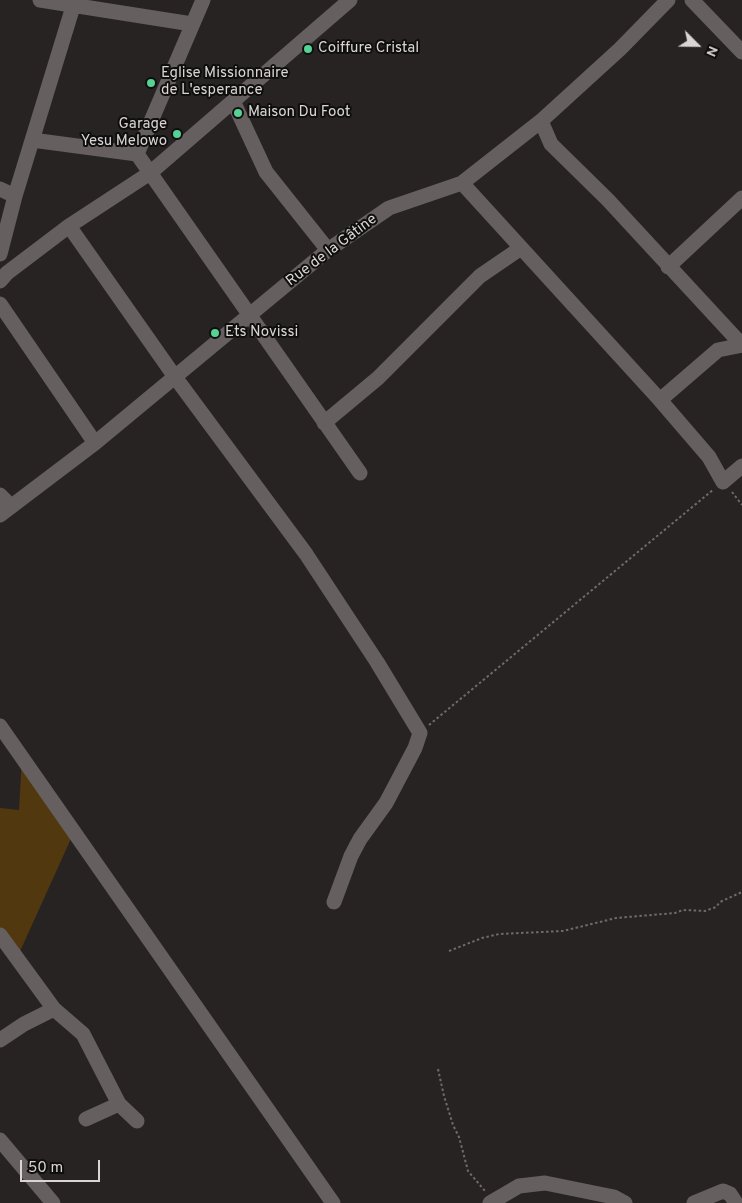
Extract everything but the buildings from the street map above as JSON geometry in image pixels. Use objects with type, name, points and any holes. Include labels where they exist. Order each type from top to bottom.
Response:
[{"type":"street","points":[[40,0],[75,3],[192,24]]},
{"type":"street","points":[[137,154],[204,0]]},
{"type":"street","points":[[0,281],[69,226],[150,173],[350,0]]},
{"type":"street","name":"Rue de la Gâtine","points":[[5,510],[95,443],[328,250],[388,208],[462,183],[541,121],[620,49],[668,0]]},
{"type":"street","points":[[692,0],[742,52]]},
{"type":"street","points":[[0,254],[15,196],[75,3]]},
{"type":"street","points":[[233,101],[266,172],[328,250]]},
{"type":"street","points":[[541,121],[551,144],[608,200],[742,345]]},
{"type":"street","points":[[32,140],[137,154],[360,473]]},
{"type":"street","points":[[462,183],[660,400],[709,457],[723,482],[742,466]]},
{"type":"street","points":[[0,189],[15,196]]},
{"type":"street","points":[[668,267],[742,198]]},
{"type":"street","points":[[69,226],[175,377],[306,554],[377,662],[420,733],[415,748],[386,802],[360,839],[351,856],[334,902]]},
{"type":"street","points":[[324,422],[378,378],[480,276],[521,248]]},
{"type":"street","points":[[0,304],[95,443]]},
{"type":"street","points":[[660,400],[718,350],[742,345]]},
{"type":"street","points":[[0,495],[5,510]]},
{"type":"street","points":[[0,726],[333,1203]]},
{"type":"street","points":[[0,935],[54,1009],[83,1034],[119,1104],[138,1121]]},
{"type":"street","points":[[0,1040],[24,1024],[54,1009]]},
{"type":"street","points":[[86,1119],[119,1104]]},
{"type":"street","points":[[0,1140],[53,1203]]},
{"type":"street","points":[[491,1202],[519,1186],[545,1183],[614,1197],[625,1203]]},
{"type":"street","points":[[694,1203],[723,1191],[730,1194],[736,1203]]},
{"type":"path","points":[[420,733],[723,482],[742,505]]},
{"type":"path","points":[[449,951],[482,938],[499,934],[563,931],[616,918],[683,910],[705,911],[742,892]]},
{"type":"path","points":[[438,1069],[444,1096],[468,1171],[491,1202]]},
{"type":"shaded area","points":[[22,758],[74,832],[17,958],[0,935],[0,808],[19,810]]},
{"type":"place","name":"Coiffure Cristal","points":[[308,49]]},
{"type":"place","name":"Eglise Missionnaire de L'esperance","points":[[151,83]]},
{"type":"place","name":"Maison Du Foot","points":[[238,113]]},
{"type":"place","name":"Garage Yesu Melowo","points":[[177,134]]},
{"type":"place","name":"Ets Novissi","points":[[215,333]]}]
